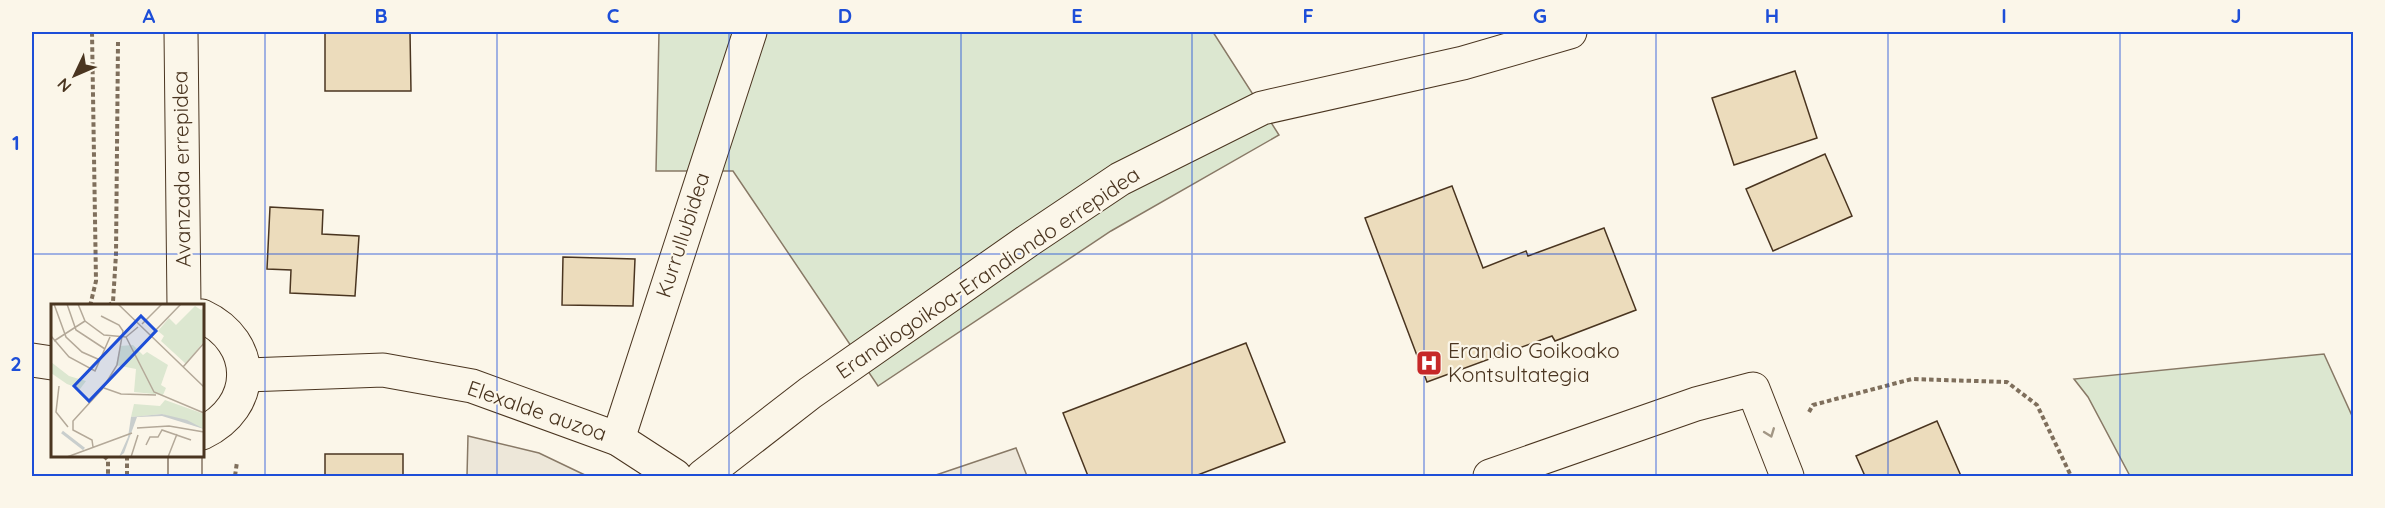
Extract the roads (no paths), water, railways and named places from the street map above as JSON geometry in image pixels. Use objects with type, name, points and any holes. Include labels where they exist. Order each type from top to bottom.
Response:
[{"type":"street","name":"Avanzada errepidea","points":[[181,32],[184,304]]},
{"type":"street","name":"Kurrullubidea","points":[[618,439],[750,32]]},
{"type":"street","name":"Erandiogoikoa-Erandiondo errepidea","points":[[703,477],[810,393],[1120,179],[1262,108],[1463,63],[1570,32]]},
{"type":"street","points":[[204,317],[220,325],[233,339],[242,356],[244,375],[242,394],[233,410],[220,424],[204,433]]},
{"type":"street","points":[[32,360],[51,363]]},
{"type":"street","name":"Elexalde auzoa","points":[[244,375],[383,370],[472,386],[618,439],[675,477]]},
{"type":"street","points":[[1490,477],[1696,404],[1753,388],[1786,477]]},
{"type":"street","points":[[184,457],[184,477]]},
{"type":"place","name":"Erandio Goikoako Kontsultategia","points":[[1429,363]]}]
